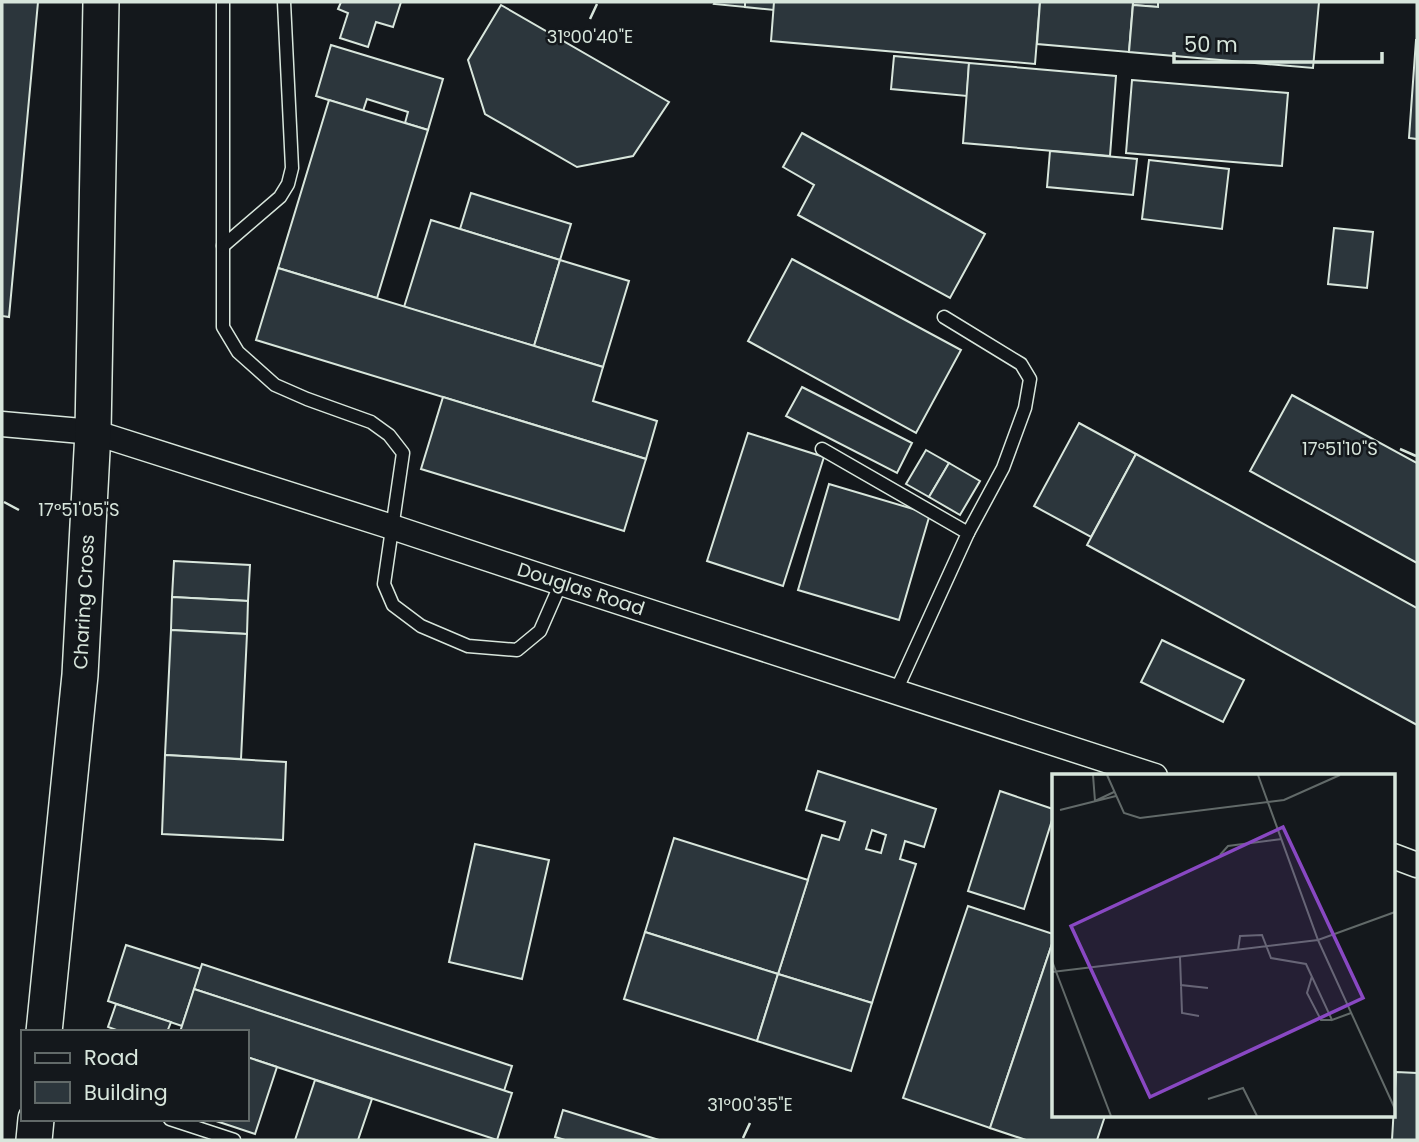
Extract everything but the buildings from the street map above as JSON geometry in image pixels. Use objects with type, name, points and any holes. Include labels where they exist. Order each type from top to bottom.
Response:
[{"type":"street","name":"Charing Cross","points":[[44,1030],[80,675],[93,432],[101,2]]},
{"type":"street","name":"Douglas Road","points":[[2,424],[93,432],[1149,774]]},
{"type":"street","points":[[1394,856],[1417,865]]},
{"type":"street","points":[[34,1140],[36,1121]]},
{"type":"lane","points":[[223,2],[223,327],[238,352],[275,385],[371,422],[389,435],[402,453],[384,584],[393,605],[421,626],[468,646],[517,650],[540,631],[561,583]]},
{"type":"lane","points":[[223,246],[280,197],[288,184],[292,168],[284,2]]},
{"type":"lane","points":[[896,691],[968,533],[1003,468],[1025,408],[1030,379],[1021,364],[944,317]]},
{"type":"lane","points":[[822,449],[968,533]]},
{"type":"lane","points":[[176,1121],[234,1140]]}]
